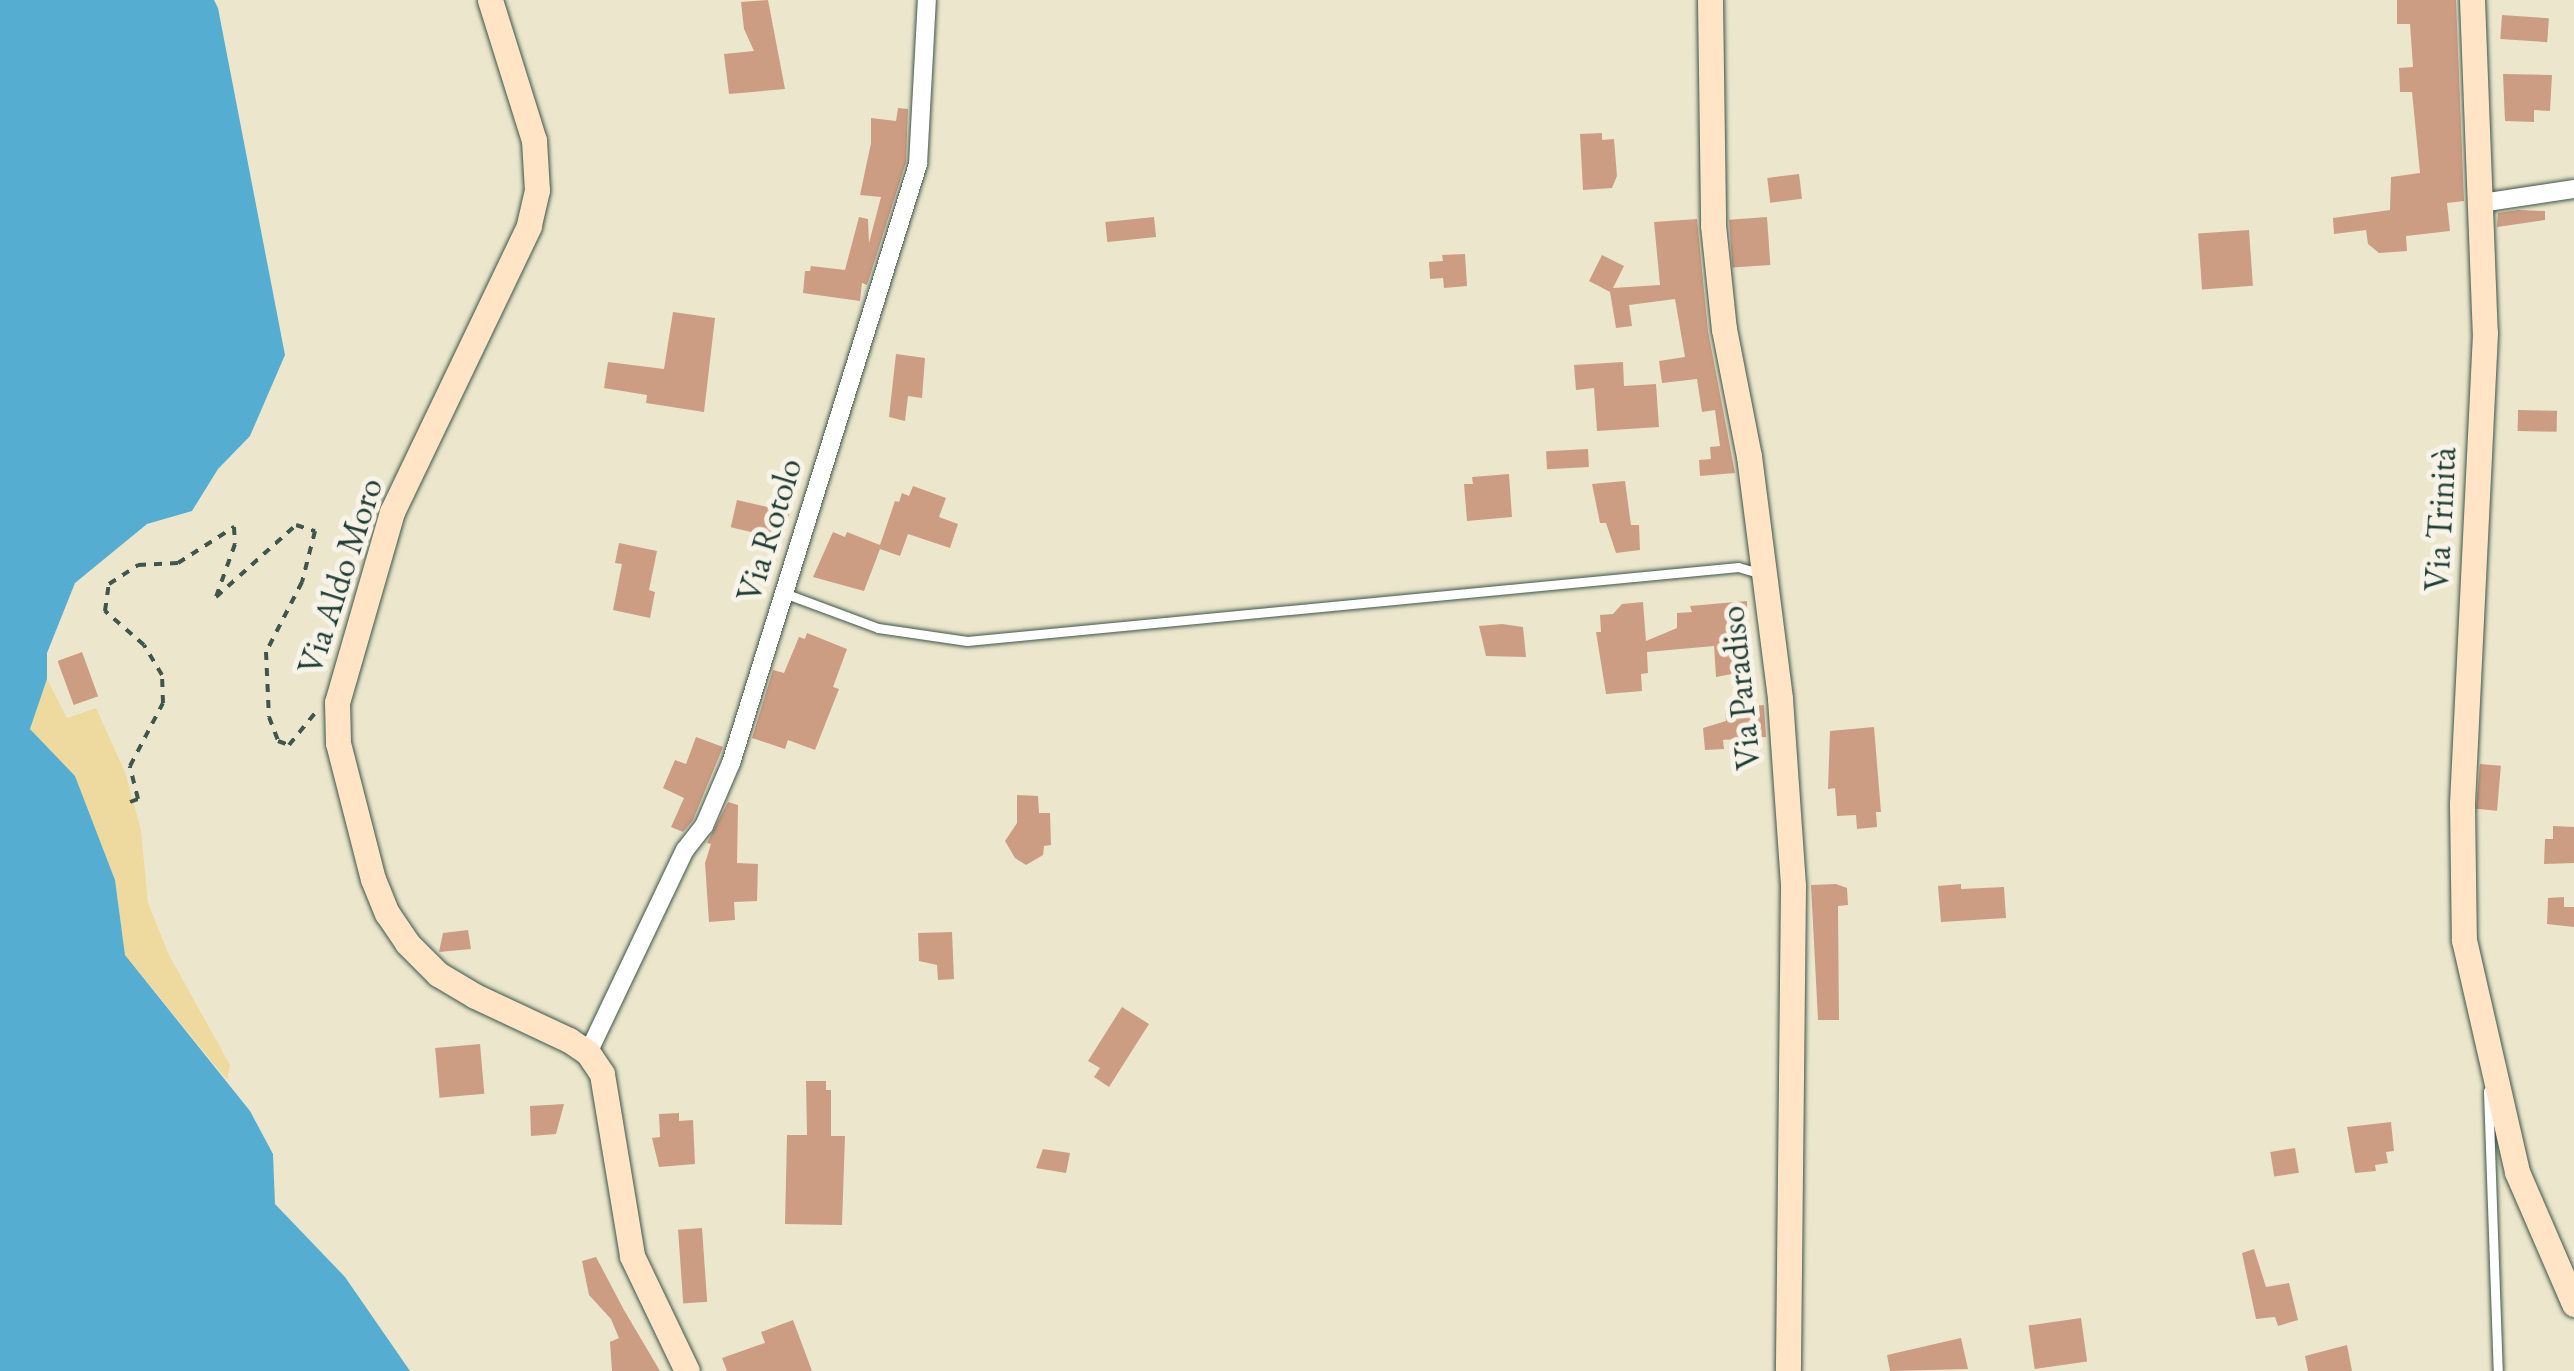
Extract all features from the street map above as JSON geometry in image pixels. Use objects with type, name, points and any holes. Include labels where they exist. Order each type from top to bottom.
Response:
[{"type":"street","name":"Via Aldo Moro","points":[[490,0],[534,140],[538,190],[529,226],[392,512],[337,702],[338,743],[374,879],[386,912],[407,943],[438,974],[588,1053]]},
{"type":"street","name":"Via Rotolo","points":[[588,1053],[685,850],[704,826],[732,763],[918,164],[926,0]]},
{"type":"street","name":"Via Paradiso","points":[[1710,0],[1713,224],[1780,699],[1793,886],[1788,1371]]},
{"type":"street","name":"Via Trinità","points":[[2472,0],[2484,332],[2462,804],[2464,940],[2517,1172],[2574,1304]]},
{"type":"street","points":[[2481,203],[2574,189]]},
{"type":"street","points":[[588,1053],[608,1095],[622,1213],[632,1256],[687,1371]]},
{"type":"lane","points":[[784,593],[878,628],[967,641],[1738,567],[1762,574]]},
{"type":"lane","name":"Via Trinità","points":[[2486,1038],[2498,1371]]},
{"type":"path","points":[[130,802],[138,799],[130,766],[162,703],[162,675],[144,644],[105,611],[109,584],[138,565],[178,563],[234,527],[235,544],[216,597],[296,524],[315,531],[302,582],[266,652],[269,717],[278,741],[289,745],[312,714],[337,702]]},
{"type":"sand","points":[[47,679],[67,718],[96,708],[125,772],[141,830],[148,903],[169,955],[230,1065],[227,1080],[125,955],[115,880],[75,776],[30,729]]},
{"type":"water","points":[[0,0],[214,0],[218,8],[285,355],[250,436],[218,469],[192,511],[147,524],[75,583],[47,653],[47,679],[30,729],[75,776],[115,880],[125,955],[250,1111],[273,1154],[275,1204],[345,1277],[410,1371],[0,1371]]},
{"type":"building","points":[[768,0],[785,89],[729,94],[724,54],[754,51],[744,29],[741,2]]},
{"type":"building","points":[[2397,0],[2456,0],[2464,201],[2447,203],[2450,231],[2406,236],[2407,251],[2379,253],[2368,244],[2366,230],[2334,234],[2333,218],[2390,210],[2391,177],[2420,173],[2412,92],[2400,92],[2399,68],[2413,67],[2410,24],[2397,24]]},
{"type":"building","points":[[2502,15],[2549,18],[2547,42],[2500,39]]},
{"type":"building","points":[[2503,74],[2552,75],[2550,111],[2534,110],[2534,122],[2505,121]]},
{"type":"building","points":[[898,108],[908,109],[906,162],[867,285],[862,283],[860,301],[803,293],[805,271],[810,271],[811,266],[845,270],[859,217],[868,219],[869,243],[881,197],[860,195],[871,143],[871,118],[896,121]]},
{"type":"building","points":[[1602,133],[1602,140],[1614,139],[1617,176],[1612,188],[1583,190],[1580,134]]},
{"type":"building","points":[[1799,174],[1802,199],[1770,203],[1767,178]]},
{"type":"building","points":[[2545,211],[2545,220],[2497,227],[2498,213]]},
{"type":"building","points":[[1154,217],[1156,237],[1107,242],[1105,222]]},
{"type":"building","points":[[1767,217],[1770,265],[1732,268],[1729,220]]},
{"type":"building","points":[[1697,219],[1708,331],[1735,473],[1700,476],[1699,460],[1711,459],[1710,447],[1720,446],[1715,410],[1702,412],[1697,379],[1662,383],[1659,361],[1685,357],[1675,299],[1629,305],[1632,326],[1616,328],[1610,292],[1589,281],[1602,255],[1624,266],[1613,288],[1660,285],[1654,222]]},
{"type":"building","points":[[2249,230],[2253,286],[2202,289],[2198,234]]},
{"type":"building","points":[[1465,254],[1467,286],[1444,288],[1443,278],[1430,279],[1429,262],[1443,261],[1442,255]]},
{"type":"building","points":[[673,312],[715,318],[704,412],[646,403],[647,395],[604,388],[608,362],[664,369]]},
{"type":"building","points":[[896,354],[925,358],[922,398],[908,396],[905,421],[889,417]]},
{"type":"building","points":[[1623,362],[1624,386],[1656,384],[1659,427],[1597,431],[1594,388],[1576,390],[1574,365]]},
{"type":"building","points":[[2518,410],[2557,411],[2557,432],[2518,431]]},
{"type":"building","points":[[1588,449],[1589,467],[1547,469],[1546,451]]},
{"type":"building","points":[[1509,474],[1512,517],[1467,521],[1464,484],[1473,484],[1472,477]]},
{"type":"building","points":[[1625,481],[1631,525],[1639,525],[1640,550],[1616,553],[1606,523],[1600,523],[1592,484]]},
{"type":"building","points":[[913,486],[946,498],[939,517],[958,524],[950,548],[908,534],[900,556],[880,549],[864,591],[813,577],[833,532],[845,537],[847,532],[880,545],[895,501],[899,502],[902,493],[909,496]]},
{"type":"building","points":[[737,500],[790,512],[783,539],[731,527]]},
{"type":"building","points":[[619,543],[657,551],[649,590],[655,592],[650,618],[613,610],[622,564],[615,563]]},
{"type":"building","points":[[1747,601],[1748,671],[1716,677],[1714,646],[1647,652],[1648,673],[1641,674],[1642,691],[1606,694],[1596,632],[1601,632],[1600,615],[1613,614],[1622,604],[1643,602],[1646,641],[1677,628],[1677,613],[1692,612],[1690,606]]},
{"type":"building","points":[[1479,626],[1523,627],[1526,657],[1486,656]]},
{"type":"building","points":[[807,633],[847,649],[833,687],[839,689],[815,750],[788,740],[785,749],[752,738],[773,670],[784,673],[799,637],[805,639]]},
{"type":"building","points":[[82,652],[98,696],[74,705],[58,661]]},
{"type":"building","points":[[1764,705],[1766,737],[1723,740],[1724,749],[1705,750],[1703,728],[1726,721],[1725,709]]},
{"type":"building","points":[[1874,727],[1881,812],[1876,812],[1877,827],[1857,829],[1856,815],[1837,816],[1835,788],[1828,789],[1830,731]]},
{"type":"building","points":[[696,737],[723,747],[693,820],[683,832],[671,827],[684,798],[663,788],[675,760],[686,764]]},
{"type":"building","points":[[2480,764],[2501,766],[2497,811],[2476,809]]},
{"type":"building","points":[[1017,795],[1038,796],[1039,813],[1050,813],[1051,845],[1044,846],[1043,855],[1026,865],[1015,858],[1005,841],[1017,823]]},
{"type":"building","points":[[728,802],[738,805],[737,863],[758,864],[757,901],[734,902],[735,920],[709,922],[705,863],[711,844],[707,843]]},
{"type":"building","points":[[2553,826],[2574,827],[2574,863],[2544,864],[2545,839],[2553,839]]},
{"type":"building","points":[[1836,884],[1847,888],[1848,905],[1838,906],[1839,1020],[1818,1020],[1811,885]]},
{"type":"building","points":[[1961,884],[1961,889],[2004,887],[2006,918],[1941,922],[1938,886]]},
{"type":"building","points":[[2564,897],[2564,907],[2574,907],[2574,927],[2547,924],[2548,898]]},
{"type":"building","points":[[468,930],[471,949],[439,952],[443,933]]},
{"type":"building","points":[[952,932],[954,979],[938,980],[937,965],[919,961],[918,933]]},
{"type":"building","points":[[1122,1007],[1149,1024],[1109,1087],[1094,1077],[1100,1068],[1088,1061]]},
{"type":"building","points":[[480,1044],[484,1094],[440,1098],[435,1048]]},
{"type":"building","points":[[806,1081],[826,1081],[826,1090],[831,1090],[831,1136],[845,1136],[842,1225],[785,1224],[787,1135],[807,1135]]},
{"type":"building","points":[[564,1104],[556,1134],[531,1136],[530,1106]]},
{"type":"building","points":[[679,1113],[679,1121],[693,1120],[695,1164],[659,1167],[652,1138],[660,1137],[659,1114]]},
{"type":"building","points":[[2391,1122],[2394,1151],[2386,1152],[2388,1163],[2375,1165],[2376,1171],[2355,1173],[2347,1127]]},
{"type":"building","points":[[2295,1148],[2299,1173],[2274,1177],[2270,1152]]},
{"type":"building","points":[[1043,1149],[1070,1153],[1066,1173],[1036,1168]]},
{"type":"building","points":[[702,1228],[707,1302],[683,1303],[678,1230]]},
{"type":"building","points":[[2254,1249],[2266,1287],[2289,1283],[2298,1320],[2278,1326],[2275,1317],[2256,1319],[2242,1253]]},
{"type":"building","points":[[596,1257],[660,1371],[612,1371],[610,1342],[619,1338],[611,1319],[589,1295],[582,1261]]},
{"type":"building","points":[[2081,1318],[2087,1362],[2035,1369],[2029,1325]]},
{"type":"building","points":[[793,1320],[812,1371],[727,1371],[722,1358],[765,1343],[761,1332]]},
{"type":"building","points":[[1961,1338],[1968,1369],[1890,1371],[1887,1355]]},
{"type":"building","points":[[2347,1345],[2352,1371],[2308,1371],[2305,1356]]}]
